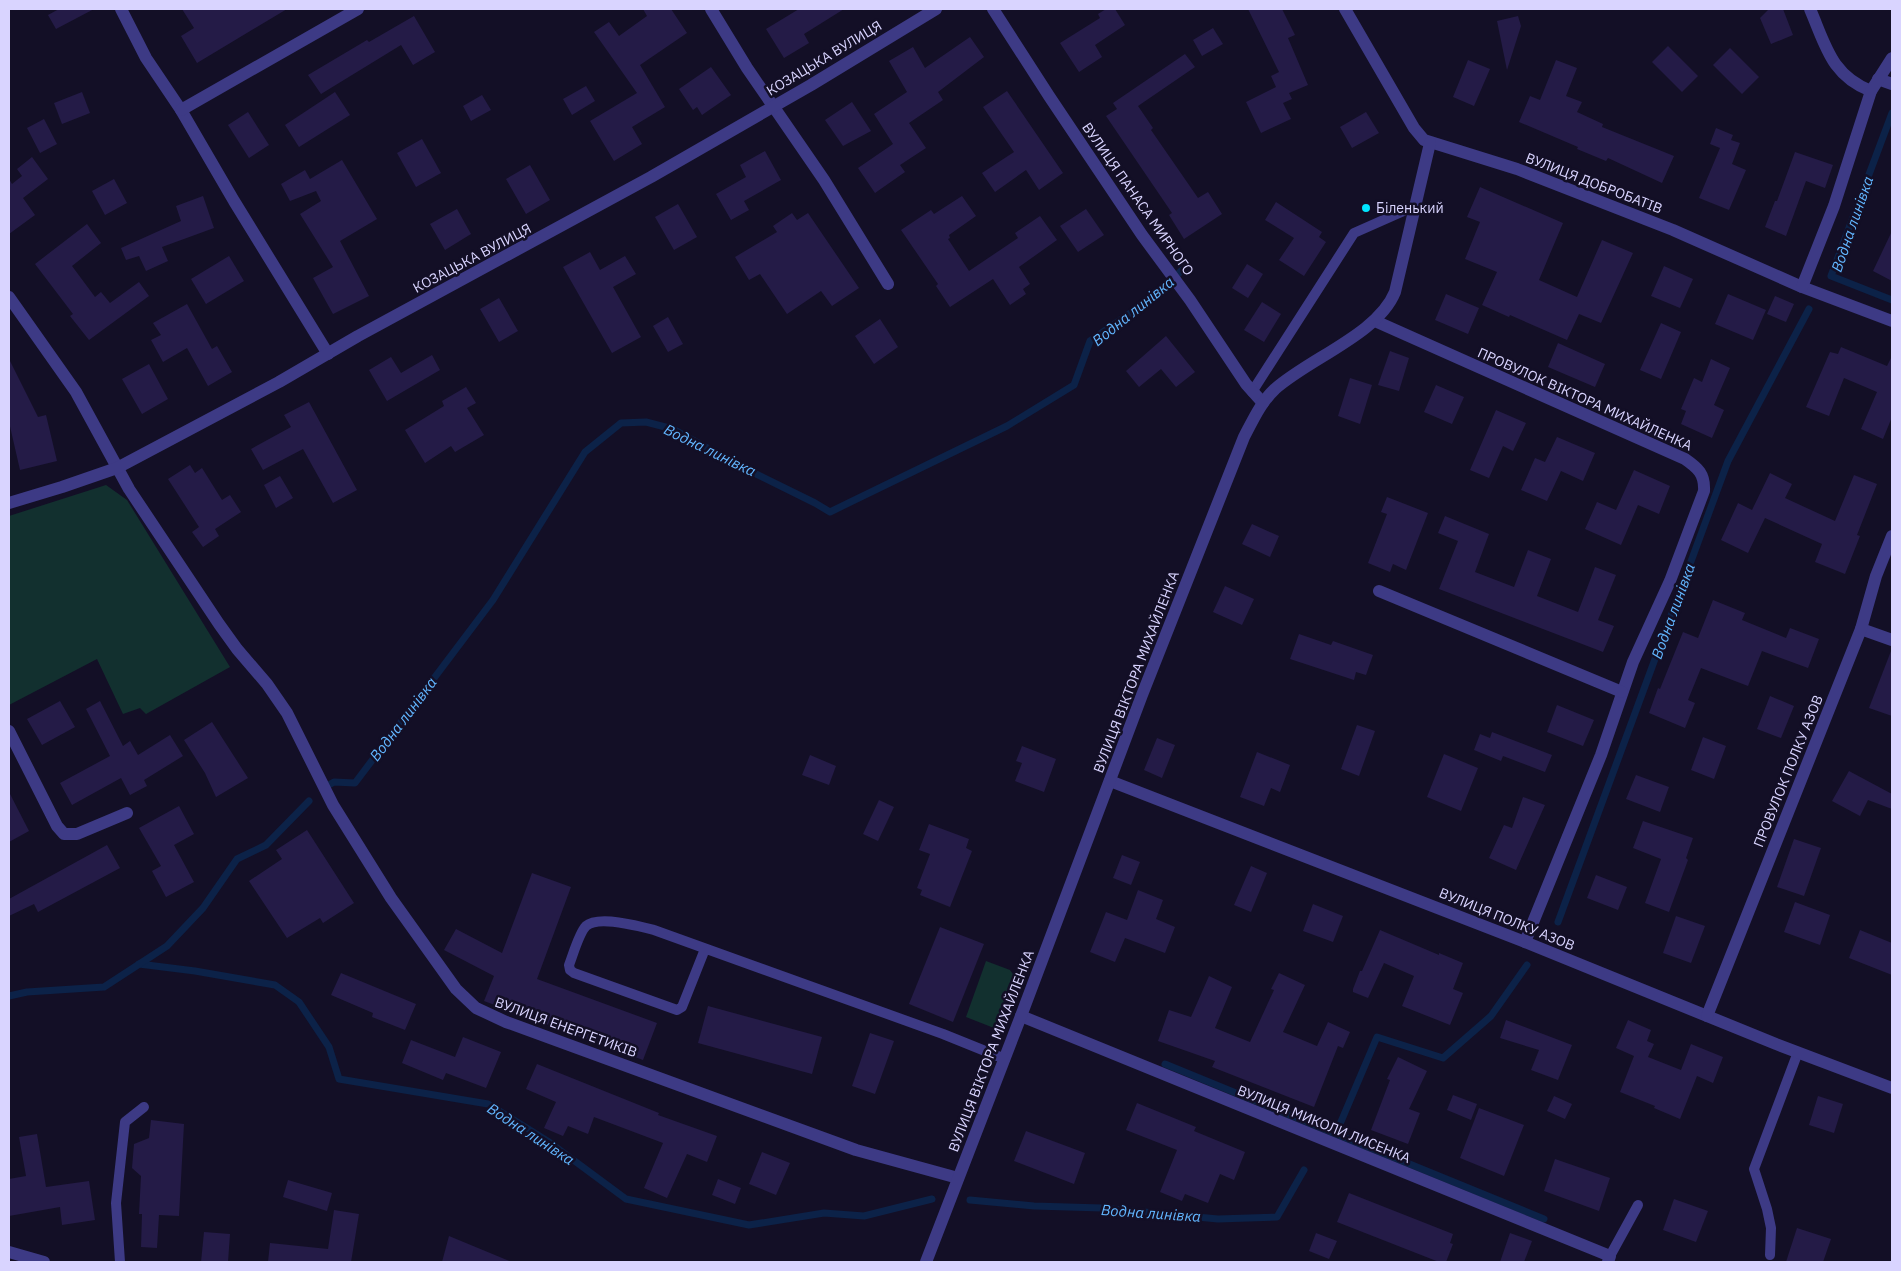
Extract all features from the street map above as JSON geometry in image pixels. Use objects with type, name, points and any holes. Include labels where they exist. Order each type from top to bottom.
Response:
[{"type":"street","points":[[121,9],[146,58],[182,110],[234,201],[328,354]]},
{"type":"street","points":[[182,110],[358,9]]},
{"type":"street","points":[[711,9],[731,44],[824,180],[888,284]]},
{"type":"street","name":"КОЗАЦЬКА ВУЛИЦЯ","points":[[9,503],[77,483],[117,468],[279,382],[569,222],[773,106],[936,9]]},
{"type":"street","name":"ВУЛИЦЯ ПАНАСА МИРНОГО","points":[[993,9],[1117,197],[1252,392],[1263,403]]},
{"type":"street","name":"ВУЛИЦЯ ДОБРОБАТІВ","points":[[1345,9],[1414,128],[1424,140],[1517,170],[1609,205],[1673,230],[1802,287],[1892,321]]},
{"type":"street","points":[[1810,9],[1840,71],[1849,80],[1871,91]]},
{"type":"street","points":[[1802,287],[1834,206],[1871,91],[1892,58]]},
{"type":"street","points":[[1878,78],[1892,84]]},
{"type":"street","name":"ВУЛИЦЯ ВІКТОРА МИХАЙЛЕНКА","points":[[926,1262],[1022,1016],[1142,695],[1241,446],[1263,403],[1287,380],[1375,321],[1388,306],[1395,292],[1430,143]]},
{"type":"street","name":"ВУЛИЦЯ ЕНЕРГЕТИКІВ","points":[[9,297],[76,392],[129,490],[220,624],[287,713],[337,812],[391,898],[456,990],[476,1008],[506,1022],[856,1150],[886,1160],[941,1172],[958,1178]]},
{"type":"street","name":"ПРОВУЛОК ВІКТОРА МИХАЙЛЕНКА","points":[[1375,321],[1678,456],[1700,471],[1705,482],[1697,513],[1670,581],[1641,644],[1622,692],[1601,755],[1525,942]]},
{"type":"street","name":"ПРОВУЛОК ПОЛКУ АЗОВ","points":[[1707,1016],[1861,629],[1876,576],[1892,536]]},
{"type":"street","points":[[1379,591],[1622,692]]},
{"type":"street","points":[[1861,629],[1892,640]]},
{"type":"street","points":[[9,731],[57,826],[64,834],[77,834],[127,813]]},
{"type":"street","name":"ВУЛИЦЯ ПОЛКУ АЗОВ","points":[[1110,781],[1525,942],[1892,1088]]},
{"type":"street","name":"ВУЛИЦЯ МИКОЛИ ЛИСЕНКА","points":[[1022,1016],[1609,1259]]},
{"type":"street","points":[[9,1252],[44,1262]]},
{"type":"lane","points":[[1252,392],[1354,233],[1416,206]]},
{"type":"lane","points":[[706,949],[682,1007],[677,1010],[574,973],[570,970],[569,965],[584,929],[595,921],[639,926],[706,949],[934,1030],[1005,1059]]},
{"type":"lane","points":[[1770,1255],[1771,1228],[1767,1209],[1754,1170],[1798,1052]]},
{"type":"lane","points":[[120,1262],[116,1203],[124,1122],[144,1107]]},
{"type":"lane","points":[[1609,1259],[1638,1205]]},
{"type":"green space","points":[[106,485],[127,500],[230,667],[146,714],[140,708],[123,714],[97,659],[9,705],[9,516]]},
{"type":"green space","points":[[986,961],[1010,970],[1015,977],[994,1028],[966,1017]]},
{"type":"building","points":[[59,9],[94,9],[56,29],[48,15]]},
{"type":"building","points":[[182,9],[287,9],[197,63],[181,36],[194,28]]},
{"type":"building","points":[[643,9],[671,9],[687,33],[640,65],[665,107],[632,127],[642,144],[614,161],[590,121],[637,93],[594,32],[609,22],[619,36],[647,16]]},
{"type":"building","points":[[799,9],[844,9],[804,34],[809,43],[784,58],[766,29]]},
{"type":"building","points":[[1106,9],[1115,9],[1125,25],[1095,45],[1102,57],[1079,72],[1060,43],[1100,18],[1098,14]]},
{"type":"building","points":[[1248,9],[1282,9],[1295,35],[1288,38],[1308,85],[1289,93],[1292,99],[1283,103],[1291,119],[1261,133],[1246,102],[1276,87],[1271,76],[1279,72]]},
{"type":"building","points":[[1769,9],[1783,9],[1793,35],[1771,44],[1760,18]]},
{"type":"building","points":[[414,16],[435,52],[413,65],[401,45],[321,94],[308,75],[367,40],[369,42]]},
{"type":"building","points":[[1518,16],[1521,26],[1507,70],[1497,21]]},
{"type":"building","points":[[1213,28],[1223,44],[1202,56],[1193,40]]},
{"type":"building","points":[[970,37],[984,57],[938,92],[943,100],[909,123],[926,148],[900,165],[905,172],[875,193],[858,168],[893,144],[874,114],[907,92],[889,61],[913,47],[925,68]]},
{"type":"building","points":[[1668,46],[1698,76],[1682,92],[1652,62]]},
{"type":"building","points":[[1730,48],[1759,77],[1742,94],[1713,65]]},
{"type":"building","points":[[1185,54],[1195,67],[1138,106],[1153,128],[1151,130],[1198,198],[1208,192],[1222,214],[1184,239],[1169,215],[1172,213],[1106,116],[1117,109],[1113,103]]},
{"type":"building","points":[[1468,60],[1490,69],[1474,106],[1453,97]]},
{"type":"building","points":[[1556,60],[1577,68],[1566,96],[1582,102],[1577,112],[1603,124],[1602,127],[1674,156],[1662,183],[1608,158],[1606,161],[1577,149],[1578,147],[1519,122],[1530,96],[1540,100]]},
{"type":"building","points":[[711,67],[731,95],[702,115],[697,107],[693,110],[679,89]]},
{"type":"building","points":[[586,86],[595,101],[572,115],[563,99]]},
{"type":"building","points":[[1007,91],[1063,173],[1039,190],[1026,170],[995,192],[982,173],[1014,152],[983,107]]},
{"type":"building","points":[[82,92],[90,113],[62,124],[54,103]]},
{"type":"building","points":[[335,92],[350,115],[299,147],[285,125]]},
{"type":"building","points":[[482,95],[491,110],[471,121],[463,106]]},
{"type":"building","points":[[852,102],[871,131],[843,146],[825,120]]},
{"type":"building","points":[[248,112],[269,145],[249,158],[228,125]]},
{"type":"building","points":[[1366,112],[1379,133],[1352,148],[1340,127]]},
{"type":"building","points":[[44,119],[57,144],[40,153],[27,128]]},
{"type":"building","points":[[1716,128],[1733,135],[1731,140],[1740,143],[1732,164],[1746,170],[1729,210],[1699,198],[1720,148],[1710,144]]},
{"type":"building","points":[[422,139],[441,173],[416,187],[397,153]]},
{"type":"building","points":[[765,151],[781,180],[744,201],[749,210],[731,220],[716,194],[746,177],[740,165]]},
{"type":"building","points":[[1795,152],[1833,165],[1825,188],[1806,181],[1786,236],[1765,227]]},
{"type":"building","points":[[32,157],[48,179],[23,198],[35,215],[9,234],[9,179],[12,184],[22,176],[17,169]]},
{"type":"building","points":[[342,160],[377,219],[340,241],[369,296],[333,314],[313,278],[333,267],[300,214],[321,201],[316,191],[290,201],[281,184],[305,170],[310,179]]},
{"type":"building","points":[[530,165],[550,200],[526,214],[506,179]]},
{"type":"building","points":[[114,179],[127,203],[105,215],[92,191]]},
{"type":"building","points":[[1480,187],[1563,223],[1539,280],[1577,297],[1602,240],[1633,253],[1601,323],[1579,314],[1567,340],[1482,305],[1497,272],[1465,259],[1480,222],[1467,217]]},
{"type":"building","points":[[203,196],[214,228],[162,247],[168,261],[146,271],[139,256],[126,260],[121,248],[181,221],[176,206]]},
{"type":"building","points":[[962,196],[976,216],[949,235],[950,238],[948,239],[969,271],[1018,238],[1015,233],[1040,216],[1057,240],[1019,267],[1030,284],[1023,289],[1026,294],[1010,305],[993,279],[950,307],[936,286],[938,284],[901,230],[931,210],[934,214]]},
{"type":"building","points":[[1276,202],[1322,232],[1319,237],[1326,242],[1304,276],[1279,260],[1294,238],[1265,220]]},
{"type":"building","points":[[678,204],[697,237],[674,250],[655,217]]},
{"type":"building","points":[[457,209],[471,234],[445,250],[430,224]]},
{"type":"building","points":[[1086,209],[1104,235],[1078,252],[1060,226]]},
{"type":"building","points":[[792,213],[797,220],[808,213],[859,288],[832,306],[821,291],[787,314],[760,274],[749,280],[735,257],[777,232],[773,226]]},
{"type":"building","points":[[87,224],[101,243],[72,266],[95,297],[101,292],[110,303],[139,282],[149,296],[89,340],[70,316],[73,314],[35,264]]},
{"type":"building","points":[[1892,231],[1892,281],[1873,271]]},
{"type":"building","points":[[590,252],[600,270],[625,256],[636,274],[613,287],[641,337],[612,353],[563,267]]},
{"type":"building","points":[[229,256],[244,281],[206,304],[191,279]]},
{"type":"building","points":[[1247,264],[1263,274],[1248,298],[1232,288]]},
{"type":"building","points":[[1664,266],[1693,279],[1680,308],[1651,296]]},
{"type":"building","points":[[1446,294],[1479,308],[1468,334],[1435,320]]},
{"type":"building","points":[[1728,294],[1766,310],[1753,340],[1715,324]]},
{"type":"building","points":[[1775,296],[1794,304],[1786,322],[1767,314]]},
{"type":"building","points":[[499,298],[518,331],[499,342],[480,309]]},
{"type":"building","points":[[1262,302],[1281,314],[1264,342],[1244,330]]},
{"type":"building","points":[[187,304],[212,349],[217,346],[232,372],[208,386],[187,348],[163,362],[151,340],[161,335],[153,323]]},
{"type":"building","points":[[668,317],[683,344],[668,352],[653,326]]},
{"type":"building","points":[[880,319],[898,347],[874,364],[855,336]]},
{"type":"building","points":[[1661,323],[1681,332],[1661,379],[1640,370]]},
{"type":"building","points":[[1166,336],[1195,372],[1176,387],[1161,369],[1139,387],[1126,371]]},
{"type":"building","points":[[1558,343],[1605,364],[1595,387],[1548,367]]},
{"type":"building","points":[[1841,347],[1887,366],[1892,356],[1892,417],[1883,439],[1861,429],[1877,392],[1844,378],[1829,416],[1806,407],[1830,352],[1838,354]]},
{"type":"building","points":[[1390,351],[1409,358],[1399,391],[1378,385]]},
{"type":"building","points":[[432,355],[440,370],[387,401],[369,370],[391,357],[401,373]]},
{"type":"building","points":[[9,359],[38,417],[46,415],[57,461],[20,470],[9,422]]},
{"type":"building","points":[[1711,359],[1730,368],[1714,405],[1724,410],[1712,438],[1681,424],[1686,411],[1681,409],[1694,378],[1702,382]]},
{"type":"building","points":[[149,364],[168,399],[142,414],[122,379]]},
{"type":"building","points":[[1350,378],[1372,385],[1360,424],[1338,416]]},
{"type":"building","points":[[1436,385],[1464,397],[1452,424],[1424,412]]},
{"type":"building","points":[[466,387],[476,403],[467,408],[484,435],[455,452],[451,446],[425,463],[405,430],[444,406],[442,401]]},
{"type":"building","points":[[309,402],[357,490],[333,503],[303,449],[263,470],[251,449],[291,427],[284,415]]},
{"type":"building","points":[[1496,410],[1526,423],[1513,451],[1503,446],[1489,478],[1470,470]]},
{"type":"building","points":[[1557,437],[1595,453],[1583,481],[1561,471],[1547,501],[1521,490],[1535,458],[1545,462]]},
{"type":"building","points":[[190,465],[195,473],[202,468],[222,500],[230,495],[241,512],[215,529],[219,536],[203,547],[192,532],[199,527],[168,479]]},
{"type":"building","points":[[1634,470],[1670,486],[1659,514],[1638,505],[1621,545],[1585,529],[1597,502],[1616,510]]},
{"type":"building","points":[[1770,473],[1792,484],[1785,498],[1835,521],[1854,475],[1877,484],[1857,535],[1860,536],[1845,574],[1815,562],[1822,544],[1765,518],[1748,553],[1721,540],[1738,503],[1752,510]]},
{"type":"building","points":[[280,476],[293,498],[276,508],[264,485]]},
{"type":"building","points":[[1387,497],[1428,513],[1406,570],[1393,564],[1390,572],[1368,563],[1387,514],[1381,512]]},
{"type":"building","points":[[1445,516],[1489,534],[1475,572],[1514,587],[1528,550],[1551,559],[1537,596],[1578,612],[1595,567],[1616,575],[1598,620],[1614,626],[1603,652],[1439,589],[1458,541],[1438,533]]},
{"type":"building","points":[[1252,524],[1279,536],[1270,557],[1242,544]]},
{"type":"building","points":[[1225,586],[1254,599],[1242,625],[1213,612]]},
{"type":"building","points":[[1713,600],[1745,613],[1742,620],[1786,638],[1790,628],[1819,639],[1808,668],[1762,651],[1748,686],[1701,668],[1688,700],[1695,703],[1685,728],[1649,713],[1683,632],[1698,638]]},
{"type":"building","points":[[1299,634],[1331,645],[1333,641],[1373,655],[1366,675],[1356,672],[1354,680],[1290,659]]},
{"type":"building","points":[[1892,652],[1892,716],[1869,708]]},
{"type":"building","points":[[1770,696],[1794,706],[1781,738],[1757,729]]},
{"type":"building","points":[[60,701],[75,727],[42,745],[27,719]]},
{"type":"building","points":[[100,701],[123,746],[130,741],[138,755],[170,735],[183,756],[144,780],[147,786],[130,795],[121,778],[72,805],[60,783],[110,756],[86,709]]},
{"type":"building","points":[[1557,705],[1594,720],[1583,746],[1547,732]]},
{"type":"building","points":[[212,722],[248,778],[216,797],[205,773],[184,740]]},
{"type":"building","points":[[1357,725],[1375,731],[1359,776],[1341,769]]},
{"type":"building","points":[[1492,732],[1552,755],[1545,772],[1503,756],[1501,761],[1474,750],[1480,734],[1490,738]]},
{"type":"building","points":[[1703,737],[1726,746],[1714,779],[1691,770]]},
{"type":"building","points":[[1157,738],[1175,745],[1162,778],[1144,770]]},
{"type":"building","points":[[1022,746],[1056,759],[1044,792],[1015,781],[1022,763],[1016,761]]},
{"type":"building","points":[[1257,752],[1290,765],[1280,792],[1271,788],[1264,806],[1240,797]]},
{"type":"building","points":[[1444,754],[1478,768],[1461,811],[1427,797]]},
{"type":"building","points":[[810,755],[836,766],[829,785],[802,775]]},
{"type":"building","points":[[1849,771],[1892,794],[1892,809],[1868,800],[1860,816],[1832,801]]},
{"type":"building","points":[[1636,775],[1669,787],[1660,812],[1626,799]]},
{"type":"building","points":[[9,792],[29,831],[9,842]]},
{"type":"building","points":[[1523,797],[1545,805],[1516,870],[1489,858],[1504,825],[1512,828]]},
{"type":"building","points":[[879,800],[894,807],[878,841],[863,834]]},
{"type":"building","points":[[179,806],[194,834],[174,845],[194,882],[166,897],[152,871],[161,866],[139,828]]},
{"type":"building","points":[[1643,821],[1693,838],[1686,858],[1688,860],[1669,912],[1645,903],[1661,859],[1633,848]]},
{"type":"building","points":[[929,824],[969,839],[966,848],[972,851],[950,907],[920,895],[922,890],[917,888],[930,854],[919,850]]},
{"type":"building","points":[[307,830],[354,903],[323,923],[320,918],[287,938],[249,881],[282,859],[276,850]]},
{"type":"building","points":[[1794,839],[1821,848],[1804,896],[1777,887]]},
{"type":"building","points":[[107,845],[120,868],[38,912],[34,904],[9,916],[9,899]]},
{"type":"building","points":[[1122,855],[1140,862],[1131,885],[1113,878]]},
{"type":"building","points":[[1251,866],[1267,873],[1251,912],[1234,905]]},
{"type":"building","points":[[532,873],[571,887],[537,979],[657,1023],[643,1060],[484,1001],[494,976],[444,950],[456,929],[502,953]]},
{"type":"building","points":[[1596,875],[1627,887],[1618,910],[1587,898]]},
{"type":"building","points":[[1138,890],[1163,900],[1156,919],[1175,927],[1165,953],[1125,938],[1115,962],[1090,952],[1106,912],[1127,920]]},
{"type":"building","points":[[1795,902],[1830,915],[1820,945],[1784,932]]},
{"type":"building","points":[[1313,904],[1343,916],[1333,942],[1303,931]]},
{"type":"building","points":[[1676,916],[1705,926],[1691,963],[1663,953]]},
{"type":"building","points":[[940,927],[984,944],[953,1022],[909,1004]]},
{"type":"building","points":[[1380,930],[1463,963],[1453,989],[1463,993],[1450,1025],[1402,1006],[1414,976],[1384,963],[1368,998],[1353,992],[1360,971],[1362,971]]},
{"type":"building","points":[[1860,930],[1892,943],[1892,975],[1849,958]]},
{"type":"building","points":[[341,973],[416,1004],[405,1030],[372,1017],[373,1013],[331,995]]},
{"type":"building","points":[[1279,973],[1305,985],[1283,1032],[1317,1046],[1328,1022],[1350,1032],[1343,1048],[1338,1046],[1314,1107],[1212,1067],[1215,1061],[1158,1041],[1169,1010],[1191,1017],[1209,976],[1232,987],[1215,1028],[1250,1042],[1274,990],[1271,989]]},
{"type":"building","points":[[708,1006],[822,1037],[812,1074],[698,1043]]},
{"type":"building","points":[[1506,1020],[1572,1045],[1558,1080],[1531,1070],[1539,1050],[1500,1038]]},
{"type":"building","points":[[1628,1020],[1651,1030],[1647,1041],[1654,1044],[1648,1057],[1681,1070],[1691,1044],[1723,1057],[1713,1083],[1697,1076],[1680,1119],[1654,1108],[1655,1106],[1620,1092],[1634,1056],[1616,1048]]},
{"type":"building","points":[[870,1033],[894,1041],[875,1094],[852,1086]]},
{"type":"building","points":[[463,1037],[501,1052],[486,1088],[446,1073],[443,1080],[402,1063],[411,1040],[455,1057]]},
{"type":"building","points":[[1398,1057],[1427,1071],[1409,1109],[1420,1113],[1408,1144],[1371,1130],[1390,1080],[1387,1079]]},
{"type":"building","points":[[537,1064],[659,1113],[658,1115],[717,1136],[707,1162],[687,1154],[667,1198],[644,1188],[663,1143],[594,1117],[588,1134],[568,1126],[563,1136],[544,1128],[556,1102],[526,1089]]},
{"type":"building","points":[[1453,1095],[1477,1104],[1471,1120],[1447,1110]]},
{"type":"building","points":[[1554,1096],[1572,1104],[1565,1119],[1547,1111]]},
{"type":"building","points":[[1818,1096],[1843,1104],[1834,1133],[1809,1125]]},
{"type":"building","points":[[1137,1103],[1196,1127],[1194,1131],[1245,1152],[1234,1180],[1220,1174],[1208,1203],[1185,1194],[1182,1201],[1160,1192],[1177,1150],[1126,1130]]},
{"type":"building","points":[[1479,1108],[1524,1125],[1504,1176],[1460,1158]]},
{"type":"building","points":[[151,1120],[184,1124],[179,1216],[159,1215],[157,1248],[141,1247],[142,1214],[139,1214],[141,1176],[132,1168],[134,1144],[149,1138]]},
{"type":"building","points":[[1026,1131],[1085,1153],[1074,1184],[1014,1161]]},
{"type":"building","points":[[37,1134],[46,1187],[89,1181],[95,1220],[62,1225],[60,1207],[9,1216],[9,1179],[26,1176],[19,1137]]},
{"type":"building","points":[[762,1152],[790,1163],[776,1195],[749,1184]]},
{"type":"building","points":[[1555,1159],[1610,1178],[1599,1211],[1544,1191]]},
{"type":"building","points":[[718,1179],[741,1188],[735,1204],[712,1195]]},
{"type":"building","points":[[288,1180],[332,1193],[327,1211],[283,1197]]},
{"type":"building","points":[[1349,1193],[1453,1234],[1450,1243],[1453,1244],[1446,1262],[1439,1262],[1337,1222]]},
{"type":"building","points":[[1674,1199],[1708,1211],[1696,1242],[1663,1230]]},
{"type":"building","points":[[334,1210],[359,1214],[351,1262],[268,1262],[270,1243],[328,1249]]},
{"type":"building","points":[[1797,1228],[1831,1239],[1823,1262],[1786,1262]]},
{"type":"building","points":[[204,1232],[230,1234],[228,1262],[201,1262]]},
{"type":"building","points":[[1316,1233],[1337,1241],[1329,1259],[1309,1251]]},
{"type":"building","points":[[1510,1233],[1532,1241],[1524,1262],[1500,1262]]},
{"type":"building","points":[[449,1236],[512,1262],[442,1262]]},
{"type":"waterway","name":"Водна линівка","points":[[1892,113],[1831,276],[1892,300]]},
{"type":"waterway","name":"Водна линівка","points":[[327,786],[334,782],[355,783],[493,600],[585,452],[621,423],[646,422],[673,429],[830,512],[1007,426],[1074,385],[1090,341],[1158,294],[1182,270]]},
{"type":"waterway","name":"Водна линівка","points":[[1558,922],[1728,461],[1809,309]]},
{"type":"waterway","name":"Водна линівка","points":[[9,996],[27,992],[104,987],[167,946],[203,908],[237,859],[266,845],[309,801]]},
{"type":"waterway","name":"Водна линівка","points":[[139,964],[195,971],[275,985],[299,1002],[329,1047],[339,1079],[488,1104],[549,1142],[626,1199],[749,1225],[824,1213],[864,1216],[932,1199]]},
{"type":"waterway","name":"Водна линівка","points":[[1340,1124],[1377,1037],[1443,1058],[1491,1016],[1527,965]]},
{"type":"waterway","points":[[1165,1064],[1544,1219]]},
{"type":"waterway","name":"Водна линівка","points":[[970,1200],[1034,1206],[1102,1208],[1218,1219],[1277,1217],[1304,1170]]},
{"type":"place","name":"Біленький","points":[[1366,208]]}]
